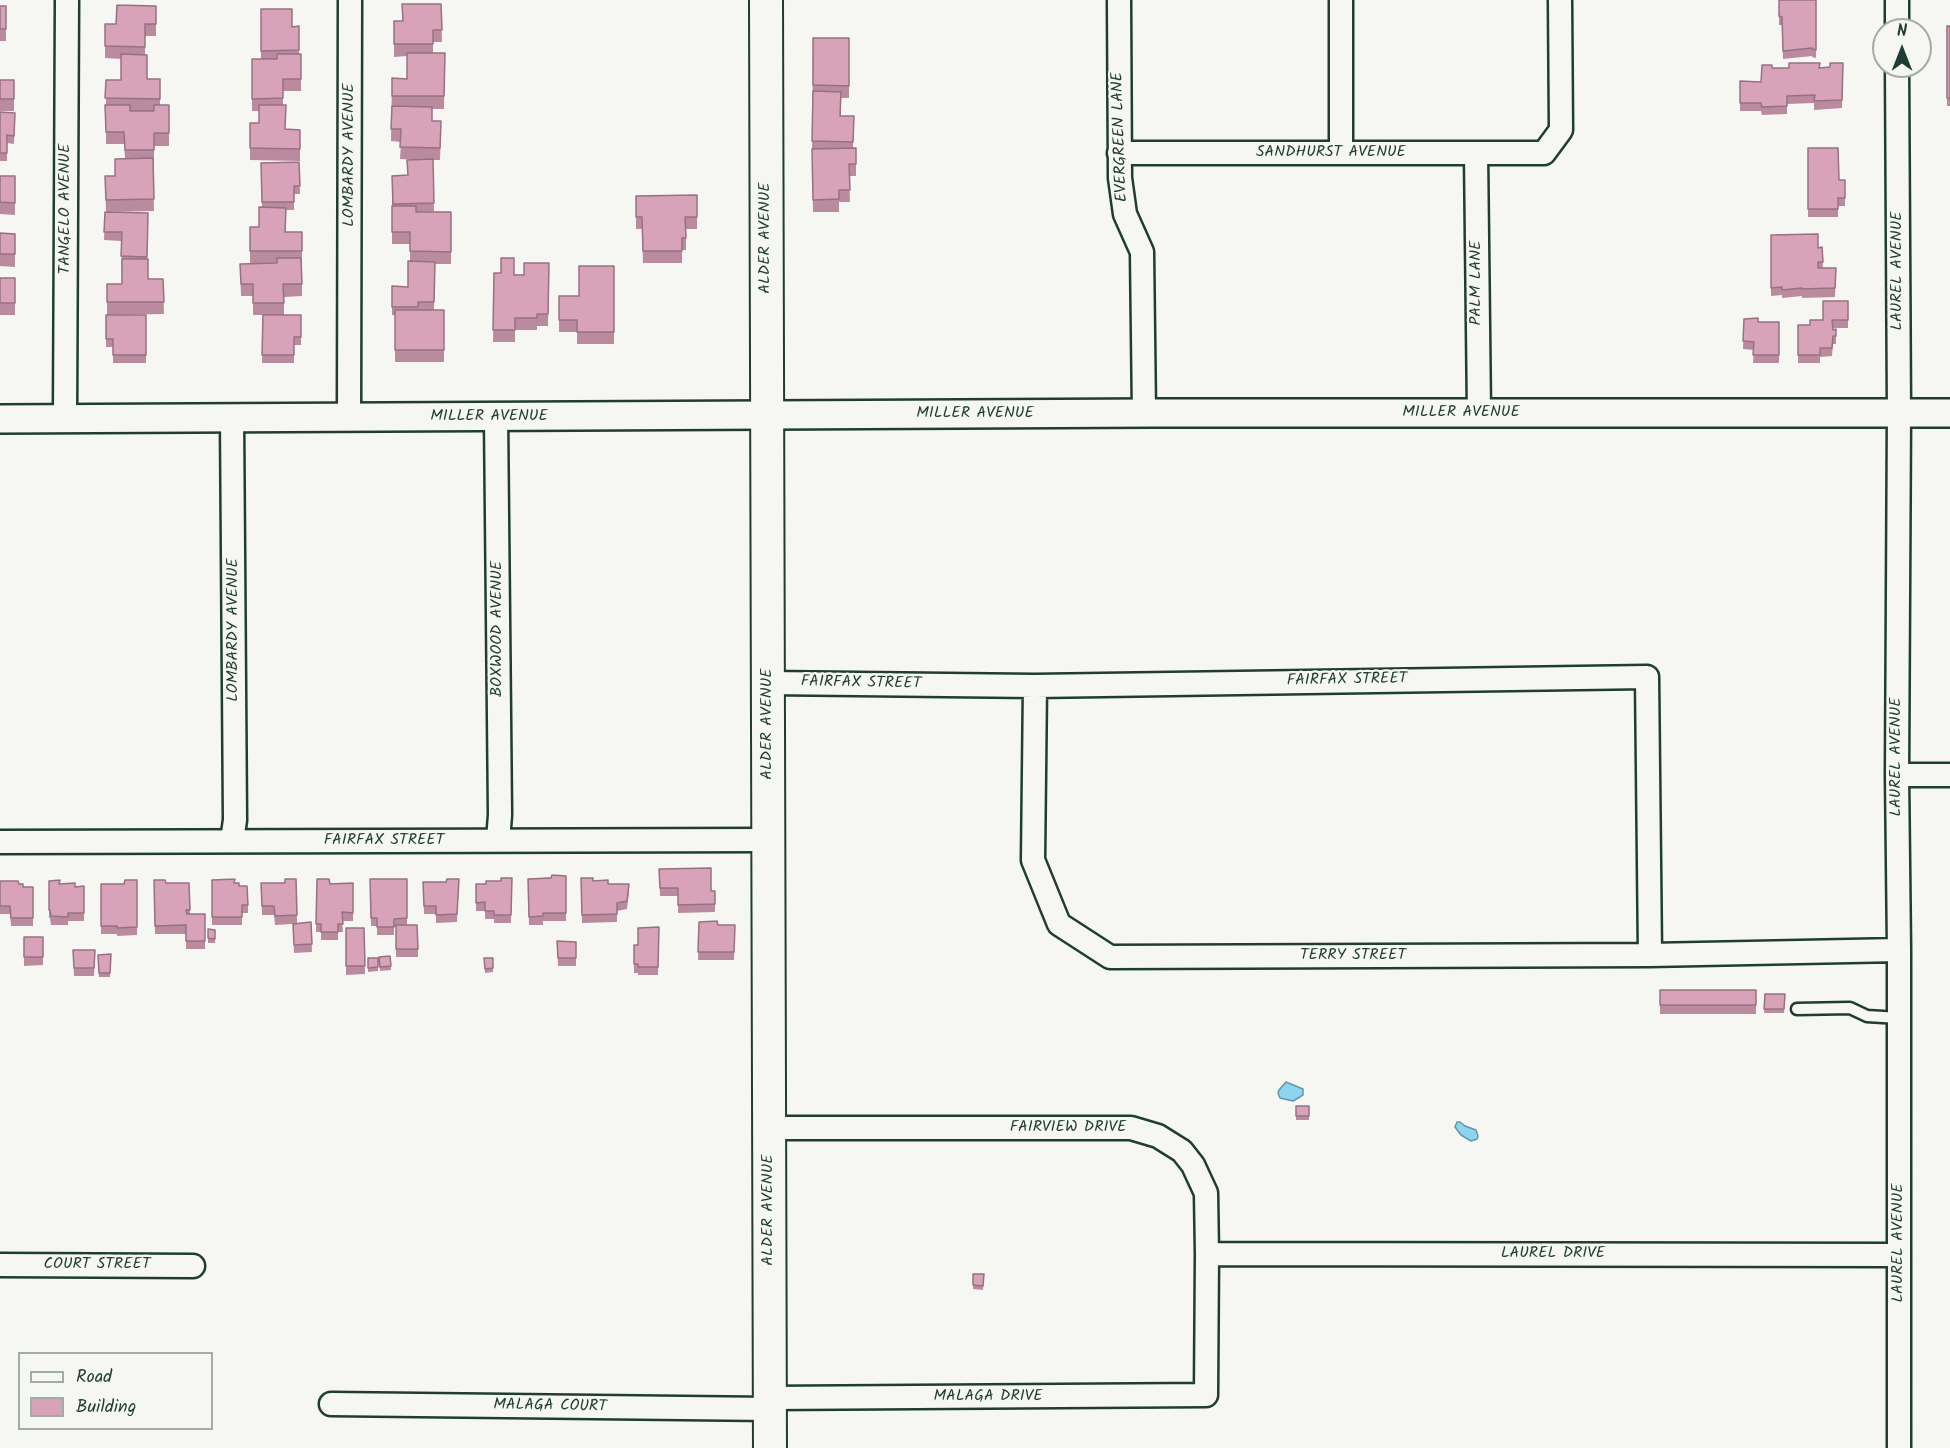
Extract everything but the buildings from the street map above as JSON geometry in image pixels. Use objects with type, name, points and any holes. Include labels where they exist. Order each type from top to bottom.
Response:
[{"type":"main road","name":"ALDER AVENUE","points":[[766,0],[770,1448]]},
{"type":"street","name":"TANGELO AVENUE","points":[[64,418],[67,0]]},
{"type":"street","name":"LOMBARDY AVENUE","points":[[349,417],[350,0]]},
{"type":"street","name":"EVERGREEN LANE","points":[[1119,0],[1120,178],[1125,214],[1142,252],[1144,414]]},
{"type":"street","points":[[1341,0],[1341,153]]},
{"type":"street","name":"SANDHURST AVENUE","points":[[1119,153],[1544,153],[1561,130],[1560,0]]},
{"type":"street","points":[[1897,0],[1897,18]]},
{"type":"street","name":"LAUREL AVENUE","points":[[1897,78],[1899,1448]]},
{"type":"street","name":"PALM LANE","points":[[1476,153],[1479,413]]},
{"type":"street","name":"MILLER AVENUE","points":[[0,418],[1950,413]]},
{"type":"street","name":"BOXWOOD AVENUE","points":[[496,417],[500,803],[498,840]]},
{"type":"street","name":"LOMBARDY AVENUE","points":[[232,418],[235,820],[232,841]]},
{"type":"street","name":"FAIRFAX STREET","points":[[768,683],[1035,686],[1647,677],[1650,955]]},
{"type":"street","name":"TERRY STREET","points":[[1035,686],[1033,860],[1059,924],[1110,957],[1650,955],[1899,950]]},
{"type":"street","points":[[1897,775],[1950,775]]},
{"type":"street","name":"FAIRFAX STREET","points":[[0,842],[768,840]]},
{"type":"street","name":"FAIRVIEW DRIVE","points":[[769,1128],[1131,1128],[1158,1136],[1182,1151],[1193,1165],[1206,1193],[1206,1395]]},
{"type":"street","name":"LAUREL DRIVE","points":[[1207,1254],[1899,1255]]},
{"type":"street","name":"COURT STREET","points":[[0,1265],[193,1266]]},
{"type":"street","name":"MALAGA DRIVE","points":[[770,1403],[1206,1395]]},
{"type":"street","name":"MALAGA COURT","points":[[331,1404],[770,1403]]},
{"type":"lane","points":[[1797,1009],[1850,1008],[1867,1016],[1899,1018]]},
{"type":"water","points":[[1286,1082],[1303,1089],[1303,1095],[1293,1101],[1280,1098],[1279,1090]]},
{"type":"water","points":[[1457,1122],[1476,1130],[1477,1139],[1471,1141],[1461,1135],[1455,1127]]}]
